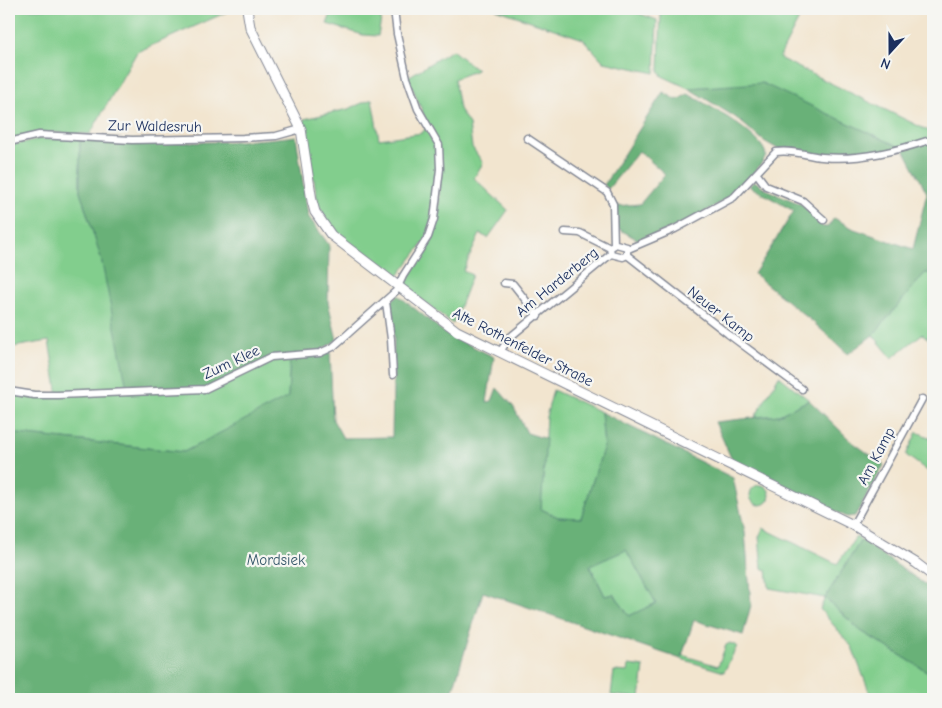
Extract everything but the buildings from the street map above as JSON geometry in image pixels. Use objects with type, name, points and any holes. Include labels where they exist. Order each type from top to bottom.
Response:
[{"type":"street","name":"Alte Rothenfelder Straße","points":[[247,9],[250,27],[302,129],[312,201],[322,223],[331,235],[440,320],[500,352],[853,525],[916,563],[933,576]]},
{"type":"street","name":"Zum Klee","points":[[9,391],[34,396],[58,396],[205,389],[271,357],[320,353],[333,347],[386,302],[398,287],[428,236],[434,219],[440,169],[439,145],[418,109],[407,78],[397,34],[394,9]]},
{"type":"street","name":"Zur Waldesruh","points":[[9,142],[39,136],[132,140],[244,138],[276,136],[302,129]]},
{"type":"street","points":[[527,138],[607,192],[613,204],[612,249],[623,257],[628,252],[734,197],[757,174],[773,154],[780,151],[797,151],[823,157],[870,155],[904,149],[933,139]]},
{"type":"street","points":[[757,174],[766,186],[803,201],[824,220]]},
{"type":"street","name":"Neuer Kamp","points":[[565,232],[580,233],[612,249],[628,252],[720,329],[802,389]]},
{"type":"street","name":"Am Harderberg","points":[[500,352],[509,338],[538,316],[612,249]]},
{"type":"street","points":[[504,283],[513,284],[538,316]]},
{"type":"street","points":[[386,302],[392,339],[393,375]]},
{"type":"street","name":"Am Kamp","points":[[853,525],[922,399]]},
{"type":"green space","points":[[9,9],[217,9],[227,12],[137,52],[90,134],[42,132],[9,139]]},
{"type":"green space","points":[[333,9],[383,9],[378,36],[363,35],[327,24]]},
{"type":"green space","points":[[496,9],[627,9],[657,20],[655,73],[604,62],[583,39]]},
{"type":"green space","points":[[661,9],[799,9],[803,11],[779,58],[933,133],[933,141],[904,149],[762,84],[688,88],[662,76],[659,70]]},
{"type":"green space","points":[[452,50],[477,70],[454,79],[459,109],[469,124],[472,147],[483,163],[474,178],[508,210],[488,238],[480,234],[463,271],[472,275],[453,324],[408,289],[405,281],[432,241],[439,213],[440,176],[428,237],[395,280],[341,237],[329,224],[318,204],[304,119],[348,109],[372,99],[379,139],[422,133],[428,125],[408,77]]},
{"type":"green space","points":[[762,83],[904,149],[823,157],[778,149],[764,141],[735,117],[688,88]]},
{"type":"green space","points":[[663,92],[677,100],[688,94],[733,121],[756,140],[763,148],[766,156],[742,186],[727,198],[693,218],[640,241],[617,228],[616,206],[640,204],[665,174],[639,151],[608,189],[604,185]]},
{"type":"green space","name":"Mordsiek","points":[[296,136],[308,216],[329,245],[328,302],[337,340],[321,350],[330,351],[333,420],[343,438],[392,437],[394,335],[389,303],[398,295],[445,333],[494,357],[487,402],[492,401],[497,388],[513,406],[527,433],[546,439],[541,509],[558,517],[581,518],[604,446],[601,412],[733,478],[745,532],[751,605],[743,635],[694,620],[681,659],[483,592],[450,699],[9,699],[9,433],[184,452],[288,397],[290,356],[271,357],[205,389],[128,393],[101,258],[80,191],[80,139],[188,142]],"holes":[[[626,550],[656,603],[629,616],[614,594],[605,596],[590,566]]]},
{"type":"green space","points":[[39,139],[80,139],[80,191],[101,258],[271,357],[290,356],[288,398],[184,452],[9,433],[9,391],[58,395],[49,341],[13,347],[9,338],[9,146]]},
{"type":"green space","points":[[933,141],[933,273],[925,273],[873,335],[848,354],[813,322],[754,274],[794,211],[749,186],[754,181],[768,190],[803,205],[823,227],[828,227],[834,218],[854,229],[913,249],[927,193],[904,149]]},
{"type":"green space","points":[[925,273],[933,273],[933,342],[922,334],[892,358],[873,335]]},
{"type":"green space","points":[[779,376],[809,400],[779,415],[755,417]]},
{"type":"green space","points":[[553,390],[601,412],[604,446],[581,518],[558,517],[541,509],[546,417]]},
{"type":"green space","points":[[809,400],[851,441],[884,465],[855,516],[847,517],[732,460],[715,422],[779,415]]},
{"type":"green space","points":[[917,432],[933,439],[933,475],[906,455]]},
{"type":"green space","points":[[760,485],[767,488],[770,495],[767,502],[760,505],[753,502],[750,495],[753,488]]},
{"type":"green space","points":[[763,528],[837,564],[856,537],[861,540],[825,598],[769,588],[767,570],[762,568],[759,537]]},
{"type":"green space","points":[[861,540],[933,590],[933,675],[861,631],[825,598]]},
{"type":"green space","points":[[626,550],[657,603],[629,616],[614,594],[605,596],[590,565]]},
{"type":"green space","points":[[825,598],[861,631],[933,675],[933,699],[872,699],[852,647],[820,609]]},
{"type":"green space","points":[[730,643],[737,646],[724,672],[681,659],[682,655],[718,666],[726,645]]},
{"type":"green space","points":[[629,665],[644,667],[640,698],[611,695],[614,671],[628,672]]}]
